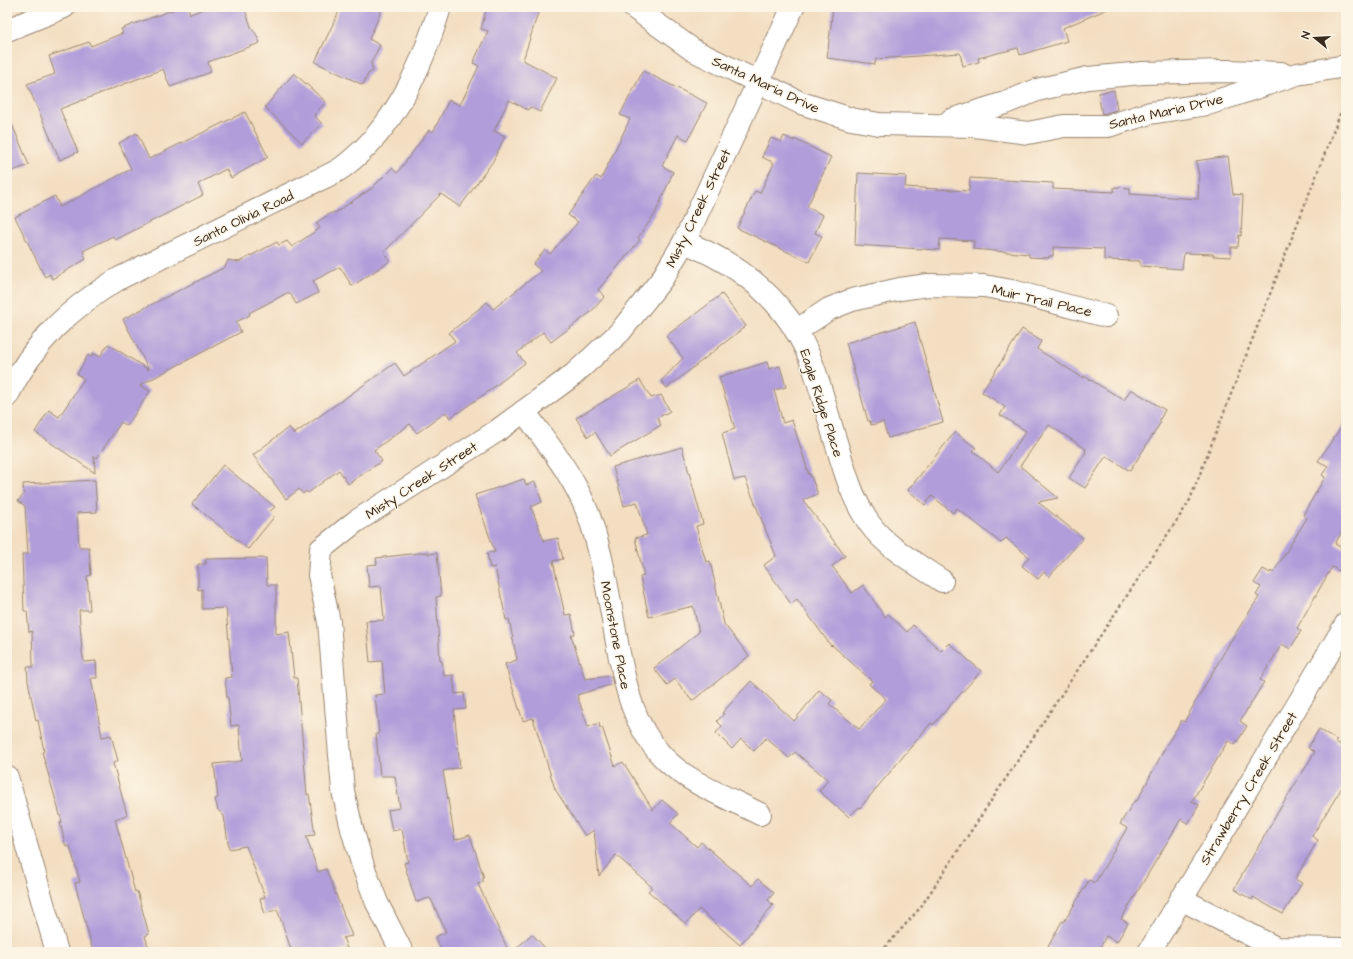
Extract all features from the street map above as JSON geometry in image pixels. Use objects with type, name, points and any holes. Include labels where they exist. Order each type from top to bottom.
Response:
[{"type":"street","points":[[7,30],[64,7]]},
{"type":"street","name":"Santa Olivia Road","points":[[7,396],[19,372],[35,349],[53,328],[73,309],[96,292],[120,278],[275,203],[342,167],[360,152],[390,117],[406,93],[420,66],[440,7]]},
{"type":"street","name":"Santa Maria Drive","points":[[633,7],[693,50],[759,81],[801,103],[851,119],[900,125],[936,124],[975,126],[1028,133],[1064,126],[1108,126],[1150,113],[1208,104],[1297,74],[1346,66]]},
{"type":"street","name":"Misty Creek Street","points":[[402,952],[377,903],[363,866],[343,791],[329,622],[319,575],[321,549],[355,522],[497,431],[573,375],[620,332],[662,279],[684,242],[793,7]]},
{"type":"street","name":"Santa Maria Drive","points":[[936,124],[1005,103],[1038,90],[1088,78],[1158,73],[1226,72],[1297,74]]},
{"type":"street","name":"Eagle Ridge Place","points":[[684,242],[722,259],[745,275],[771,298],[796,331],[813,368],[846,475],[860,508],[880,535],[891,546],[942,581]]},
{"type":"street","name":"Muir Trail Place","points":[[796,331],[829,309],[852,300],[888,291],[928,285],[977,286],[1012,290],[1106,316]]},
{"type":"street","name":"Moonstone Place","points":[[524,411],[570,475],[589,518],[601,561],[627,694],[641,729],[662,756],[685,775],[760,814]]},
{"type":"street","name":"Strawberry Creek Street","points":[[1149,952],[1230,820],[1232,814],[1346,624]]},
{"type":"street","points":[[7,776],[57,952]]},
{"type":"street","points":[[1181,899],[1276,948],[1346,949]]},
{"type":"path","points":[[881,952],[920,908],[1189,502],[1346,99]]},
{"type":"building","points":[[181,7],[188,7],[190,14],[209,7],[244,7],[252,29],[260,43],[208,62],[211,72],[170,87],[163,69],[60,109],[78,152],[60,160],[27,84],[55,74],[49,56],[89,42],[91,46],[123,33],[121,29]]},
{"type":"building","points":[[341,7],[383,7],[369,39],[380,45],[371,63],[373,71],[368,74],[363,85],[315,62]]},
{"type":"building","points":[[487,7],[540,7],[523,60],[557,78],[540,112],[530,107],[528,110],[509,100],[494,131],[505,136],[493,161],[460,207],[441,194],[384,252],[390,261],[352,286],[340,267],[313,281],[318,293],[296,304],[290,293],[287,293],[249,313],[250,315],[236,322],[241,332],[140,385],[150,391],[127,426],[121,422],[97,458],[94,456],[95,473],[35,432],[49,410],[59,417],[84,379],[77,374],[88,355],[91,357],[93,353],[100,357],[108,344],[149,370],[123,319],[225,267],[228,260],[239,262],[277,242],[279,245],[287,241],[292,247],[320,228],[316,223],[329,214],[335,213],[372,188],[392,168],[397,173],[429,130],[433,132],[449,100],[460,105],[479,66],[473,63],[488,31],[481,29]]},
{"type":"building","points":[[833,7],[1112,7],[1063,28],[1067,41],[1020,55],[1018,48],[978,58],[979,62],[963,66],[960,53],[876,59],[875,64],[827,58]]},
{"type":"building","points":[[643,71],[707,103],[688,140],[678,135],[662,166],[673,172],[655,214],[638,238],[640,240],[598,290],[605,296],[591,312],[551,342],[543,332],[517,353],[525,363],[489,391],[450,418],[446,412],[417,433],[410,424],[374,450],[382,461],[348,484],[339,470],[308,493],[306,491],[303,494],[299,489],[286,499],[253,455],[289,427],[294,434],[395,363],[404,376],[455,341],[449,333],[487,302],[493,309],[541,271],[533,264],[545,250],[550,254],[578,222],[568,215],[596,176],[601,179],[630,119],[620,115]]},
{"type":"building","points":[[294,73],[326,102],[314,115],[322,124],[302,143],[265,107]]},
{"type":"building","points":[[1114,90],[1117,110],[1102,114],[1098,93]]},
{"type":"building","points":[[7,112],[29,165],[7,173]]},
{"type":"building","points":[[245,112],[268,157],[231,178],[226,169],[198,184],[203,195],[115,240],[113,236],[83,251],[86,259],[52,279],[50,274],[45,277],[15,217],[55,196],[60,207],[131,169],[119,143],[137,133],[149,159]]},
{"type":"building","points":[[784,136],[794,141],[794,139],[831,157],[807,207],[823,215],[815,233],[822,236],[809,262],[737,228],[755,191],[760,193],[774,163],[762,157],[771,138],[781,142]]},
{"type":"building","points":[[1228,156],[1233,194],[1243,195],[1241,236],[1239,235],[1238,247],[1231,247],[1231,257],[1213,256],[1213,254],[1184,253],[1182,269],[1140,266],[1140,261],[1104,260],[1104,249],[1053,247],[1053,256],[1049,256],[1049,258],[1029,257],[1029,254],[973,249],[974,241],[940,239],[939,250],[855,245],[858,173],[906,176],[905,187],[969,191],[970,178],[1053,183],[1053,189],[1114,192],[1114,187],[1130,188],[1130,194],[1198,199],[1199,176],[1196,161]]},
{"type":"building","points":[[722,294],[746,326],[667,388],[661,381],[683,358],[666,336]]},
{"type":"building","points":[[915,322],[943,422],[888,438],[883,422],[871,425],[870,421],[868,421],[846,343]]},
{"type":"building","points":[[1022,329],[1041,341],[1037,349],[1083,378],[1084,376],[1124,400],[1131,389],[1165,410],[1159,421],[1161,422],[1130,471],[1106,456],[1085,488],[1069,478],[1086,452],[1086,449],[1049,425],[1020,466],[1058,498],[1038,502],[1083,538],[1049,577],[1044,572],[1038,579],[1022,566],[1029,557],[1006,538],[1001,543],[957,508],[953,513],[932,496],[925,505],[908,490],[955,432],[976,448],[973,451],[998,472],[1006,461],[1026,431],[1000,415],[1005,407],[982,392]]},
{"type":"building","points":[[767,362],[769,369],[780,366],[786,387],[774,390],[783,423],[792,420],[809,475],[810,474],[818,494],[803,500],[845,556],[832,566],[852,593],[863,585],[885,617],[888,614],[907,632],[913,625],[941,651],[949,643],[981,671],[933,725],[931,723],[860,808],[859,807],[849,817],[819,791],[828,780],[795,752],[789,758],[766,738],[754,751],[741,739],[732,749],[716,733],[722,726],[717,721],[724,714],[722,713],[751,681],[794,721],[819,690],[832,700],[829,704],[859,729],[886,699],[869,684],[872,681],[832,645],[831,646],[797,599],[791,604],[764,565],[776,556],[745,478],[734,480],[722,433],[735,429],[719,377]]},
{"type":"building","points":[[640,380],[651,398],[661,395],[670,411],[657,418],[661,425],[610,456],[595,432],[588,437],[576,418]]},
{"type":"building","points":[[1346,420],[1346,524],[1335,544],[1346,550],[1346,560],[1339,571],[1332,567],[1297,628],[1301,631],[1290,649],[1282,644],[1260,680],[1264,682],[1240,721],[1247,726],[1235,745],[1228,741],[1192,801],[1199,805],[1188,824],[1181,819],[1121,919],[1128,923],[1117,942],[1106,936],[1098,952],[1058,952],[1048,947],[1062,921],[1064,922],[1089,880],[1095,883],[1127,828],[1120,824],[1135,800],[1137,801],[1167,744],[1182,720],[1184,722],[1230,642],[1259,597],[1256,595],[1261,587],[1254,583],[1263,569],[1273,573],[1307,518],[1303,515],[1325,477],[1322,475],[1328,466],[1318,461]]},
{"type":"building","points":[[682,447],[703,524],[696,526],[706,562],[710,561],[724,624],[749,656],[692,701],[675,679],[667,685],[654,668],[699,632],[693,606],[649,617],[640,577],[644,576],[635,538],[647,535],[637,502],[624,506],[613,467]]},
{"type":"building","points":[[223,465],[275,507],[269,512],[274,517],[248,549],[192,504]]},
{"type":"building","points":[[524,479],[526,485],[535,482],[542,502],[531,507],[544,541],[558,538],[563,559],[553,561],[565,615],[571,614],[575,634],[571,635],[585,679],[611,676],[613,684],[577,695],[588,727],[599,723],[600,728],[602,727],[615,766],[623,762],[653,810],[662,800],[678,814],[670,823],[697,847],[701,842],[752,886],[758,879],[774,893],[768,900],[773,905],[740,945],[699,909],[686,924],[648,891],[652,887],[616,855],[599,876],[594,830],[585,836],[555,789],[533,718],[523,721],[505,664],[517,660],[509,619],[506,620],[495,567],[490,568],[487,553],[495,552],[475,495]]},
{"type":"building","points":[[95,480],[97,512],[77,513],[79,547],[89,547],[91,575],[87,576],[90,610],[79,610],[82,651],[84,662],[96,661],[97,678],[91,678],[102,737],[111,735],[118,761],[113,763],[127,815],[115,819],[135,892],[137,891],[149,934],[145,936],[150,952],[93,952],[75,883],[80,882],[70,846],[66,847],[60,823],[62,822],[42,752],[44,751],[38,720],[36,721],[28,681],[27,667],[33,667],[32,631],[29,632],[27,611],[24,611],[22,554],[28,554],[25,506],[18,501],[24,494],[23,484]]},
{"type":"building","points":[[428,552],[428,554],[437,553],[441,596],[436,597],[440,661],[442,661],[444,676],[453,675],[455,694],[464,693],[466,709],[454,710],[460,767],[443,771],[455,840],[470,835],[484,878],[483,882],[478,884],[509,952],[442,952],[435,937],[446,932],[431,899],[429,898],[416,902],[404,863],[408,862],[402,829],[392,831],[388,810],[400,808],[395,776],[380,776],[376,734],[379,734],[375,695],[385,694],[382,661],[370,662],[366,621],[384,620],[381,586],[369,587],[367,565],[377,564],[376,558]]},
{"type":"building","points":[[266,558],[267,585],[276,585],[276,634],[289,632],[294,678],[297,678],[307,795],[309,794],[315,835],[306,836],[318,872],[326,869],[352,936],[343,938],[347,948],[335,952],[292,952],[277,909],[265,914],[260,899],[265,897],[246,846],[229,849],[224,816],[218,810],[215,799],[218,798],[214,764],[242,761],[239,725],[231,726],[227,698],[225,678],[232,677],[226,608],[202,609],[202,589],[198,590],[198,564],[206,564],[206,559]]},
{"type":"building","points":[[1319,729],[1337,740],[1336,742],[1346,748],[1346,781],[1312,836],[1318,840],[1295,879],[1302,883],[1283,914],[1253,897],[1252,900],[1234,889],[1281,807],[1315,752],[1308,748]]},
{"type":"building","points":[[532,934],[549,952],[512,952]]}]
